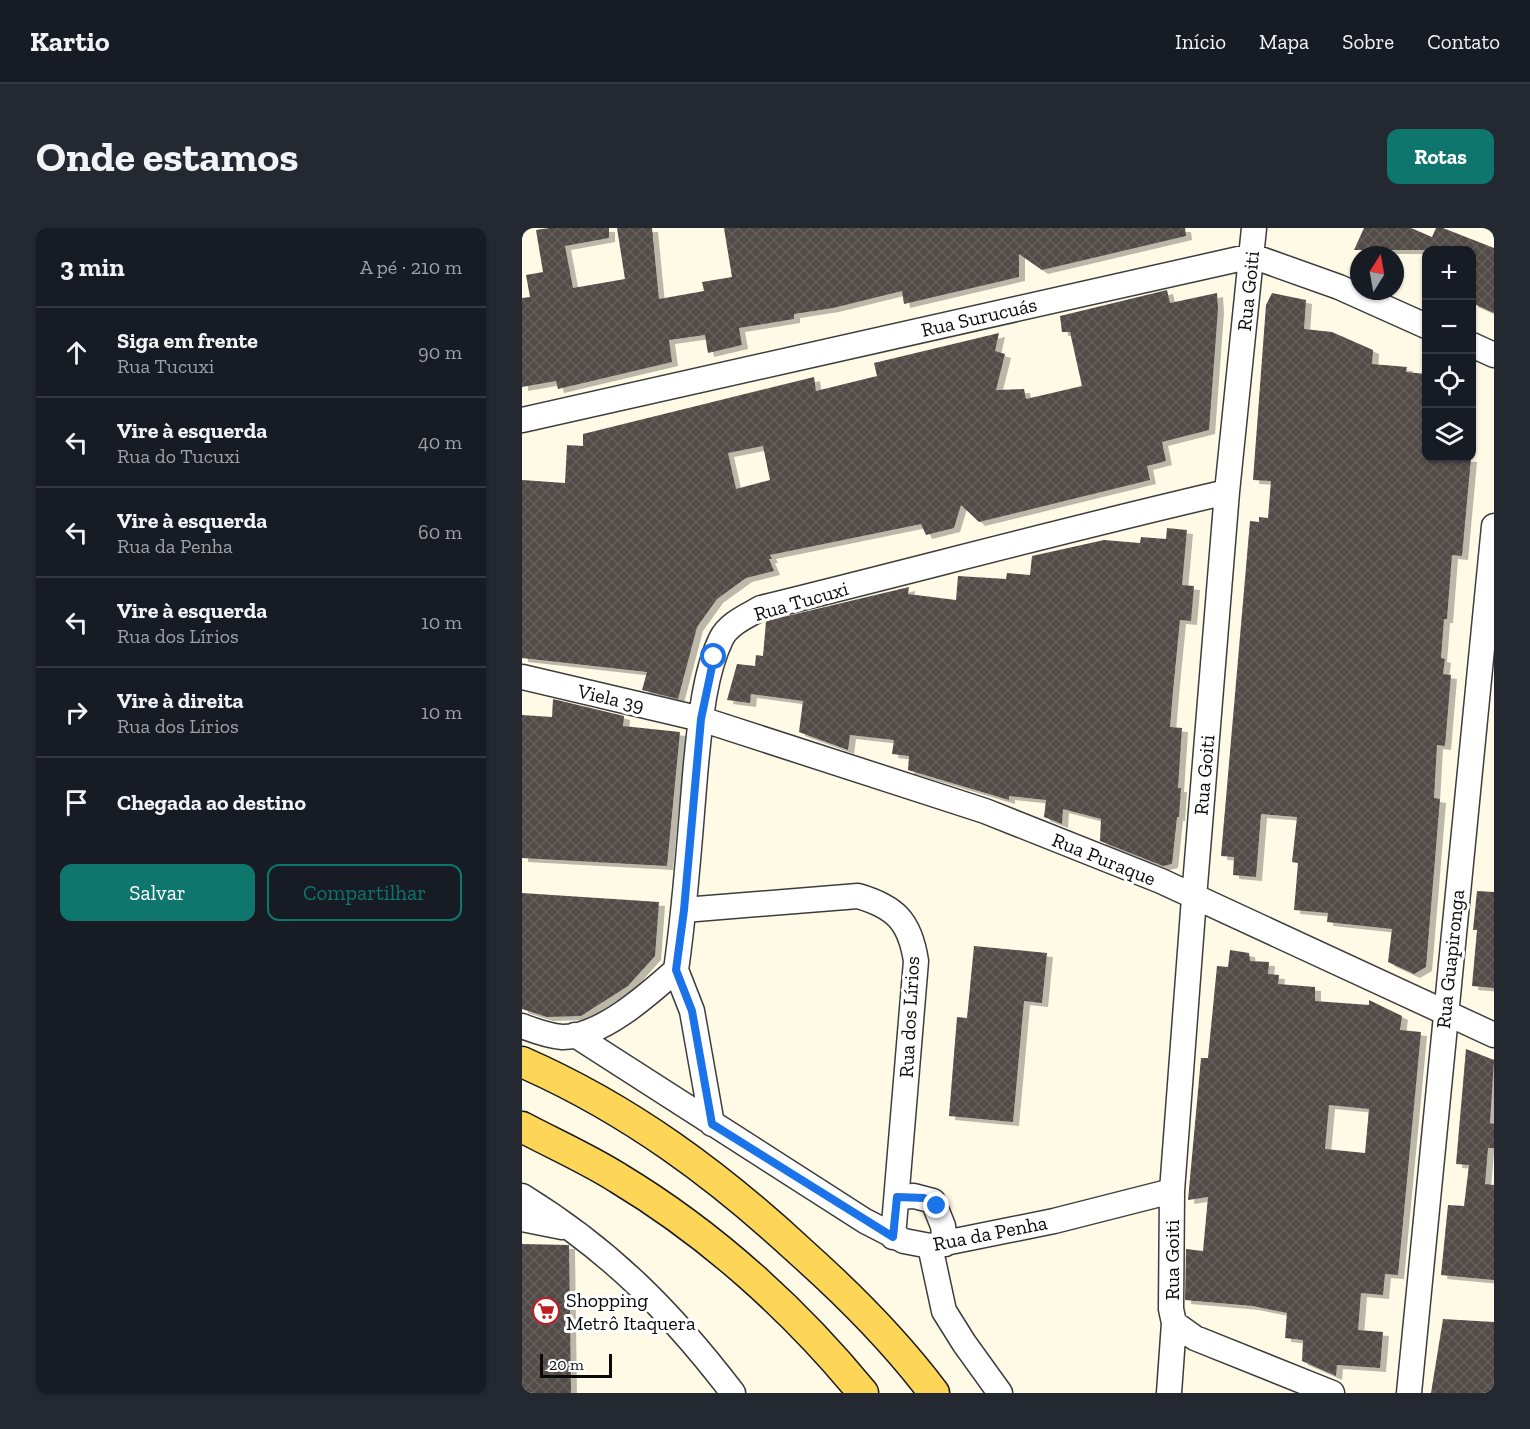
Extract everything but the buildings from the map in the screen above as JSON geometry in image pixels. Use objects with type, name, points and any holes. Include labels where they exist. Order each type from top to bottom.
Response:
[{"type":"main road","points":[[522,1062],[569,1082],[638,1122],[741,1197],[866,1311],[934,1393]]},
{"type":"main road","points":[[522,1127],[619,1178],[721,1250],[830,1353],[863,1393]]},
{"type":"street","name":"Rua Goiti","points":[[1254,228],[1227,492],[1172,1191],[1173,1333],[1195,1338],[1282,1383],[1332,1393]]},
{"type":"street","points":[[1252,256],[1339,287],[1422,324]]},
{"type":"street","name":"Rua Surucuás","points":[[522,420],[1252,256]]},
{"type":"street","points":[[1476,347],[1494,355]]},
{"type":"street","name":"Rua Tucuxi","points":[[676,970],[684,910],[701,719],[714,657],[722,636],[739,621],[761,608],[955,561],[1101,521],[1227,492]]},
{"type":"street","name":"Rua Guapironga","points":[[1409,1393],[1444,1011],[1494,526]]},
{"type":"street","name":"Viela 39","points":[[522,677],[701,719]]},
{"type":"street","name":"Rua Puraque","points":[[701,719],[985,812],[1161,881],[1494,1035]]},
{"type":"street","name":"Rua dos Lírios","points":[[684,910],[858,896],[882,903],[897,915],[913,941],[915,961],[893,1237]]},
{"type":"street","points":[[522,1026],[550,1035],[575,1035],[598,1027],[637,1002],[676,970],[692,1011],[712,1124]]},
{"type":"street","name":"Rua da Penha","points":[[575,1035],[893,1237],[918,1246],[937,1245],[1054,1221],[1172,1191]]},
{"type":"street","points":[[522,1196],[570,1228],[662,1305],[733,1393]]},
{"type":"street","points":[[897,1197],[914,1196],[933,1202],[940,1214],[937,1245],[944,1311],[1000,1393]]},
{"type":"street","points":[[522,1219],[570,1228]]},
{"type":"street","points":[[1169,1393],[1173,1333]]},
{"type":"place","name":"Shopping Metrô Itaquera","points":[[546,1311]]},
{"type":"route","points":[[714,657],[701,719],[684,910],[676,970],[692,1011],[712,1124],[893,1237],[897,1197],[924,1198],[937,1206]]}]
